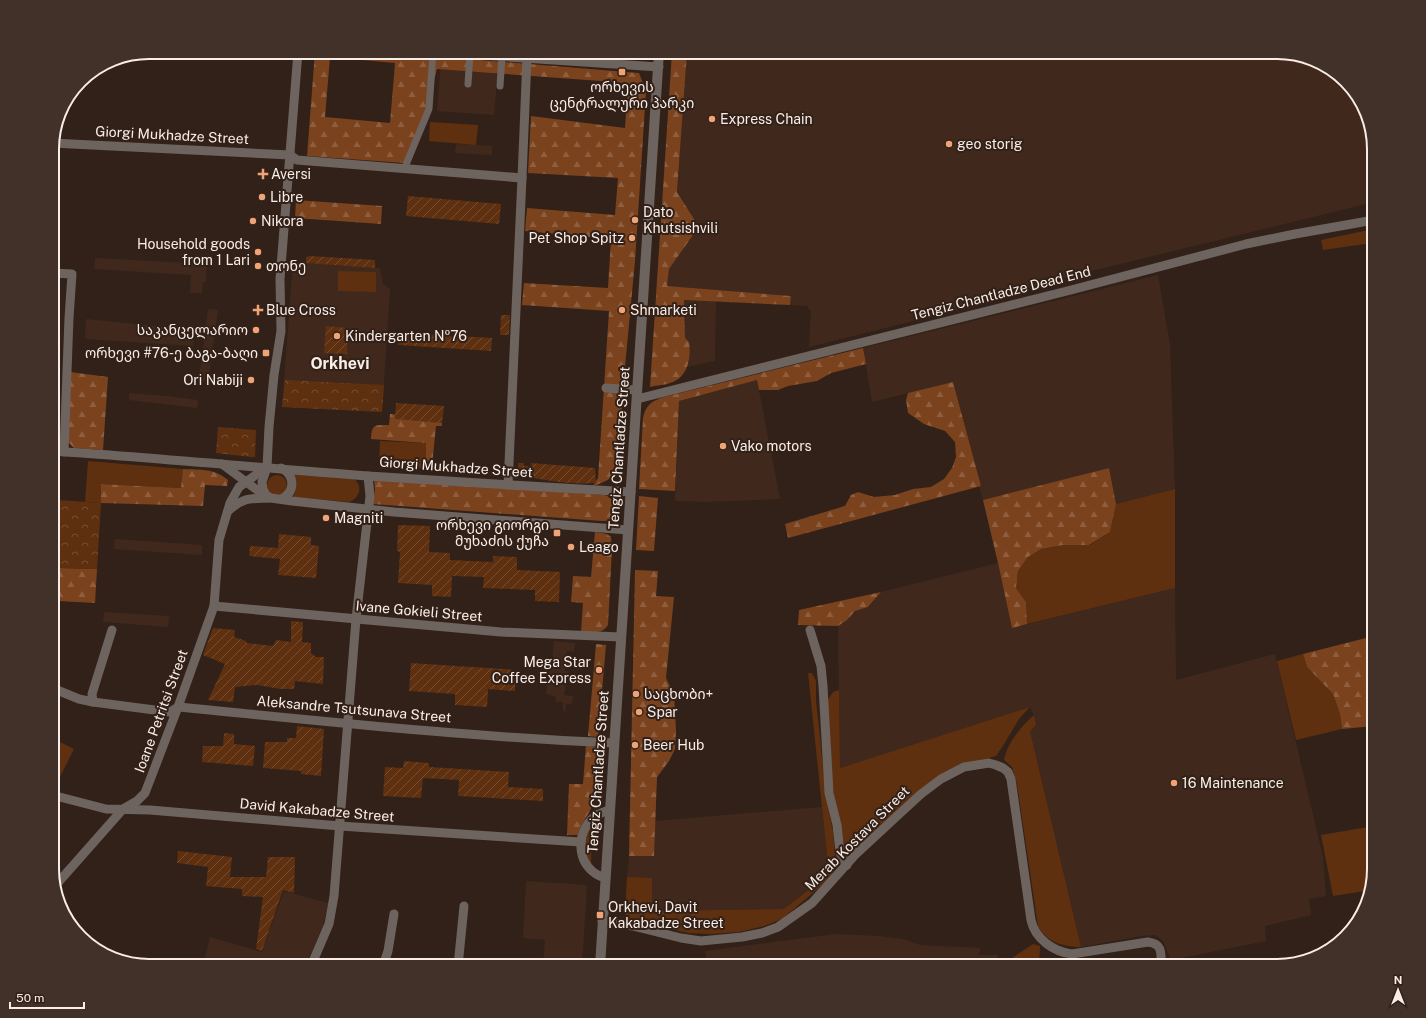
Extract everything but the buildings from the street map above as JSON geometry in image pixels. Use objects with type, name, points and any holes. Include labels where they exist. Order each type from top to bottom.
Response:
[{"type":"street","points":[[269,496],[263,489],[262,482],[267,467],[270,419],[281,331],[280,279],[297,59]]},
{"type":"street","points":[[405,168],[430,109],[434,59]]},
{"type":"street","points":[[468,84],[470,59]]},
{"type":"street","points":[[500,86],[502,59]]},
{"type":"street","points":[[508,485],[526,59]]},
{"type":"street","points":[[543,59],[659,66]]},
{"type":"street","name":"Tengiz Chantladze Street","points":[[600,959],[660,59]]},
{"type":"street","name":"Giorgi Mukhadze Street","points":[[59,143],[290,156],[297,160],[522,178]]},
{"type":"street","name":"Tengiz Chantladze Dead End","points":[[606,388],[637,394],[1063,292],[1246,244],[1367,221]]},
{"type":"street","points":[[59,273],[72,274],[64,452]]},
{"type":"street","name":"Giorgi Mukhadze Street","points":[[59,452],[368,476],[630,492]]},
{"type":"street","points":[[221,464],[245,482],[269,496],[281,499],[368,509],[628,530]]},
{"type":"street","name":"Ioane Petritsi Street","points":[[60,880],[123,809],[137,801],[145,793],[214,606],[219,540],[227,512],[234,494],[245,482],[267,467]]},
{"type":"street","points":[[280,468],[289,474],[292,484],[290,493],[281,499]]},
{"type":"street","points":[[314,959],[325,935],[332,911],[356,619],[370,496],[368,476]]},
{"type":"street","points":[[227,512],[238,502],[243,500],[269,496]]},
{"type":"street","name":"Ivane Gokieli Street","points":[[214,606],[501,632],[621,637]]},
{"type":"street","points":[[93,702],[92,694],[112,630]]},
{"type":"street","points":[[810,630],[821,666],[829,793],[837,826],[840,852],[842,858],[847,864]]},
{"type":"street","name":"Aleksandre Tsutsunava Street","points":[[59,691],[78,699],[93,702],[170,712],[178,707],[348,724],[614,743]]},
{"type":"street","name":"Merab Kostava Street","points":[[602,922],[633,926],[701,941],[742,937],[762,933],[778,927],[812,903],[847,864],[921,794],[942,779],[964,767],[977,764],[996,764],[1008,772],[1011,780],[1032,927],[1037,934],[1057,950],[1072,954],[1148,942],[1155,943],[1159,947],[1161,959]]},
{"type":"street","name":"David Kakabadze Street","points":[[59,797],[106,809],[158,811],[340,826],[581,842]]},
{"type":"street","points":[[605,878],[597,876],[586,866],[581,850],[581,842],[583,834],[590,822],[601,813],[610,810]]},
{"type":"street","points":[[459,959],[464,906]]},
{"type":"street","points":[[386,959],[394,914]]},
{"type":"shaded area","points":[[686,59],[1289,60],[1306,64],[1322,71],[1341,85],[1358,109],[1364,126],[1367,149],[1367,204],[1067,277],[969,305],[969,307],[809,347],[811,312],[807,306],[790,305],[791,296],[667,286],[669,269],[695,230],[694,219],[677,192]]},
{"type":"shaded area","points":[[441,62],[498,67],[494,115],[437,111]]},
{"type":"shaded area","points":[[456,144],[492,146],[492,155],[455,153]]},
{"type":"shaded area","points":[[95,258],[207,264],[206,282],[203,282],[202,293],[190,293],[191,275],[94,269]]},
{"type":"shaded area","name":"Kindergarten №76","points":[[293,262],[380,268],[383,284],[390,289],[382,412],[282,407]]},
{"type":"shaded area","points":[[1158,275],[1170,345],[1175,489],[1116,504],[1109,468],[983,500],[979,487],[981,486],[953,382],[872,402],[863,348]]},
{"type":"shaded area","points":[[684,300],[716,301],[715,361],[686,367],[689,361],[685,339]]},
{"type":"shaded area","points":[[208,309],[218,310],[211,359],[202,358]]},
{"type":"shaded area","points":[[86,319],[195,330],[193,346],[85,339]]},
{"type":"shaded area","points":[[202,359],[211,361],[208,382],[198,380]]},
{"type":"shaded area","name":"Vako motors","points":[[757,380],[780,499],[706,502],[675,501],[679,401]]},
{"type":"shaded area","points":[[129,393],[198,400],[197,408],[129,400]]},
{"type":"shaded area","points":[[115,539],[202,545],[202,555],[114,549]]},
{"type":"shaded area","name":"16 Maintenance","points":[[998,563],[1012,628],[1175,588],[1176,680],[1275,654],[1323,857],[1326,896],[1309,899],[1311,915],[1265,926],[1266,941],[1176,959],[1171,959],[1163,941],[1156,935],[1141,936],[1081,947],[1030,731],[1036,725],[1034,715],[1030,707],[840,768],[838,626],[847,620],[855,611],[869,607],[881,592]]},
{"type":"shaded area","points":[[104,612],[169,616],[168,627],[103,622]]},
{"type":"shaded area","points":[[554,641],[575,643],[574,652],[567,651],[565,671],[569,671],[564,695],[573,696],[572,704],[566,704],[565,711],[563,711],[563,702],[555,702],[556,697],[546,694],[549,670],[551,670]]},
{"type":"shaded area","points":[[822,807],[829,874],[784,909],[651,911],[627,877],[629,856],[654,856],[655,821]]},
{"type":"shaded area","points":[[526,881],[587,885],[582,959],[544,959],[545,940],[523,938]]},
{"type":"shaded area","points":[[284,891],[328,903],[323,926],[308,959],[205,959],[210,937],[262,952]]},
{"type":"shaded area","points":[[836,934],[904,939],[920,945],[981,948],[979,955],[998,955],[998,959],[706,959],[705,951]]},
{"type":"green space","points":[[314,59],[330,59],[325,117],[390,123],[395,63],[352,59],[468,59],[639,73],[646,91],[635,261],[623,388],[619,464],[618,469],[613,476],[606,481],[593,486],[598,478],[609,311],[522,305],[524,283],[608,288],[611,239],[525,231],[527,208],[615,215],[618,178],[528,173],[531,116],[625,128],[628,83],[437,69],[426,109],[405,163],[307,156]]},
{"type":"green space","points":[[672,59],[686,59],[677,192],[694,219],[695,230],[669,269],[667,286],[791,296],[790,305],[684,300],[685,338],[689,342],[690,347],[688,364],[680,378],[666,384],[650,387]]},
{"type":"green space","points":[[430,122],[478,125],[476,145],[429,141]]},
{"type":"green space","points":[[408,196],[501,204],[499,224],[406,216]]},
{"type":"green space","points":[[296,200],[382,206],[381,224],[295,218]]},
{"type":"green space","points":[[1367,230],[1367,244],[1323,250],[1321,240]]},
{"type":"green space","points":[[306,257],[375,260],[375,268],[306,263]]},
{"type":"green space","points":[[338,271],[376,272],[376,292],[338,291]]},
{"type":"green space","points":[[501,315],[510,315],[509,335],[500,335]]},
{"type":"green space","points":[[326,326],[348,328],[347,354],[324,353]]},
{"type":"green space","points":[[398,333],[492,338],[491,351],[398,345]]},
{"type":"green space","points":[[863,348],[866,364],[831,373],[817,381],[788,386],[778,390],[759,390],[757,380],[679,401],[675,491],[639,489],[643,418],[646,410],[652,402],[664,397]]},
{"type":"green space","points":[[70,372],[108,377],[103,450],[74,448],[68,442]]},
{"type":"green space","points":[[285,380],[384,385],[382,412],[282,407]]},
{"type":"green space","points":[[953,382],[981,486],[788,538],[785,524],[845,506],[851,495],[858,492],[874,497],[895,495],[913,489],[931,487],[944,479],[952,468],[956,457],[955,442],[945,431],[924,424],[908,413],[906,400],[908,393]]},
{"type":"green space","points":[[396,403],[444,406],[442,423],[395,419]]},
{"type":"green space","points":[[390,414],[442,418],[442,426],[436,426],[432,466],[425,466],[426,443],[371,439],[372,430],[375,426],[389,425]]},
{"type":"green space","points":[[218,427],[256,430],[255,457],[216,453]]},
{"type":"green space","points":[[380,441],[426,443],[424,468],[379,466]]},
{"type":"green space","points":[[88,461],[183,469],[182,488],[102,484],[101,503],[85,502]]},
{"type":"green space","points":[[518,463],[524,463],[524,466],[531,466],[531,463],[595,468],[596,483],[566,483],[518,475]]},
{"type":"green space","points":[[1109,468],[1116,504],[1110,532],[1089,545],[1063,545],[1041,549],[1028,557],[1018,571],[1016,588],[1026,602],[1027,624],[1012,628],[983,500]]},
{"type":"green space","points":[[183,469],[207,470],[217,473],[228,480],[227,486],[205,485],[203,506],[101,503],[101,484],[181,488]]},
{"type":"green space","points":[[293,473],[354,479],[359,485],[359,492],[356,498],[349,502],[293,497],[296,479]]},
{"type":"green space","points":[[277,475],[284,478],[287,485],[284,492],[277,495],[270,492],[267,485],[270,478]]},
{"type":"green space","points":[[374,479],[605,495],[611,499],[617,509],[615,516],[612,519],[602,521],[373,504],[375,490]]},
{"type":"green space","points":[[1175,489],[1175,588],[1027,624],[1026,602],[1016,588],[1018,571],[1028,557],[1041,549],[1063,545],[1090,545],[1110,532],[1116,504]]},
{"type":"green space","points":[[639,496],[658,498],[654,551],[636,550]]},
{"type":"green space","points":[[59,500],[101,503],[97,569],[59,568]]},
{"type":"green space","points":[[398,525],[430,526],[429,552],[450,553],[450,560],[493,562],[493,556],[517,557],[517,570],[560,572],[559,602],[535,601],[535,590],[483,588],[484,577],[452,576],[451,597],[432,596],[432,585],[398,583],[400,552],[397,551]]},
{"type":"green space","points":[[595,532],[607,534],[611,537],[612,548],[608,625],[599,632],[581,632],[583,603],[571,602],[573,576],[591,577]]},
{"type":"green space","points":[[279,534],[311,537],[311,545],[319,546],[316,578],[278,575],[280,559],[249,556],[250,546],[278,548]]},
{"type":"green space","points":[[59,568],[97,569],[95,603],[59,601]]},
{"type":"green space","points":[[635,570],[658,571],[656,596],[674,597],[666,678],[674,695],[676,730],[675,749],[669,761],[657,777],[654,856],[629,856]]},
{"type":"green space","points":[[881,592],[868,607],[855,611],[847,620],[838,626],[798,625],[799,610]]},
{"type":"green space","points":[[291,621],[303,622],[302,642],[311,643],[311,653],[316,657],[324,657],[323,684],[295,681],[294,689],[281,689],[257,685],[235,687],[233,702],[208,700],[225,664],[203,655],[213,628],[235,630],[234,637],[246,641],[247,643],[273,646],[276,640],[291,642]]},
{"type":"green space","points":[[1367,638],[1367,727],[1342,729],[1340,714],[1333,694],[1307,667],[1303,654]]},
{"type":"green space","points":[[596,644],[606,645],[598,737],[588,736]]},
{"type":"green space","points":[[1303,654],[1307,667],[1333,694],[1340,714],[1342,729],[1296,740],[1277,661]]},
{"type":"green space","points":[[411,663],[516,670],[515,691],[488,689],[487,707],[455,705],[455,694],[409,691]]},
{"type":"green space","points":[[808,673],[812,673],[816,681],[816,701],[825,791],[833,832],[836,864],[834,871],[827,881],[782,919],[764,926],[739,932],[711,934],[688,933],[627,919],[625,914],[627,877],[652,878],[652,911],[784,909],[829,874]]},
{"type":"green space","points":[[839,690],[840,768],[1030,707],[1019,719],[996,756],[964,763],[942,774],[906,802],[851,853],[847,851],[844,843],[831,776],[831,751],[827,701],[833,692]]},
{"type":"green space","points":[[1034,715],[1036,725],[1030,731],[1081,947],[1062,945],[1051,940],[1038,926],[1017,784],[1012,767],[1004,760],[1008,748],[1015,736],[1024,724]]},
{"type":"green space","points":[[297,726],[324,729],[321,776],[301,774],[301,771],[263,768],[265,742],[287,742],[287,738],[296,738]]},
{"type":"green space","points":[[224,733],[234,734],[234,744],[255,746],[253,766],[202,762],[203,746],[223,746]]},
{"type":"green space","points":[[59,742],[74,749],[59,779]]},
{"type":"green space","points":[[586,745],[599,748],[598,776],[595,797],[578,835],[567,835],[569,784],[583,784]]},
{"type":"green space","points":[[404,761],[429,763],[429,767],[509,772],[508,787],[543,789],[543,801],[458,796],[459,780],[423,778],[421,798],[383,796],[385,767],[403,768]]},
{"type":"green space","points":[[592,823],[591,865],[586,853],[585,840]]},
{"type":"green space","points":[[1367,827],[1367,869],[1364,891],[1333,896],[1321,835]]},
{"type":"green space","points":[[178,851],[232,857],[230,877],[266,877],[268,857],[295,857],[294,893],[283,890],[262,951],[256,949],[263,897],[242,896],[242,889],[206,886],[208,867],[177,863]]},
{"type":"green space","points":[[1033,944],[1040,946],[1039,959],[1010,959]]},
{"type":"place","name":"ორხევის ცენტრალური პარკი","points":[[622,72]]},
{"type":"place","name":"Express Chain","points":[[712,119]]},
{"type":"place","name":"geo storig","points":[[949,144]]},
{"type":"place","name":"Aversi","points":[[263,174]]},
{"type":"place","name":"Libre","points":[[262,197]]},
{"type":"place","name":"Dato Khutsishvili","points":[[635,220]]},
{"type":"place","name":"Nikora","points":[[253,221]]},
{"type":"place","name":"Pet Shop Spitz","points":[[632,238]]},
{"type":"place","name":"Household goods from 1 Lari","points":[[258,252]]},
{"type":"place","name":"თონე","points":[[258,266]]},
{"type":"place","name":"Blue Cross","points":[[258,310]]},
{"type":"place","name":"Shmarketi","points":[[622,310]]},
{"type":"place","name":"საკანცელარიო","points":[[256,330]]},
{"type":"place","name":"Kindergarten №76","points":[[337,336]]},
{"type":"place","name":"ორხევი #76-ე ბაგა-ბაღი","points":[[266,353]]},
{"type":"place","name":"Ori Nabiji","points":[[251,380]]},
{"type":"place","name":"Vako motors","points":[[723,446]]},
{"type":"place","name":"Magniti","points":[[326,518]]},
{"type":"place","name":"ორხევი გიორგი მუხაძის ქუჩა","points":[[557,533]]},
{"type":"place","name":"Leago","points":[[571,547]]},
{"type":"place","name":"Mega Star Coffee Express","points":[[599,670]]},
{"type":"place","name":"საცხობი+","points":[[636,694]]},
{"type":"place","name":"Spar","points":[[639,712]]},
{"type":"place","name":"Beer Hub","points":[[635,745]]},
{"type":"place","name":"16 Maintenance","points":[[1174,783]]},
{"type":"place","name":"Orkhevi, Davit Kakabadze Street","points":[[600,915]]},
{"type":"district","name":"Orkhevi","points":[[340,363]]}]
